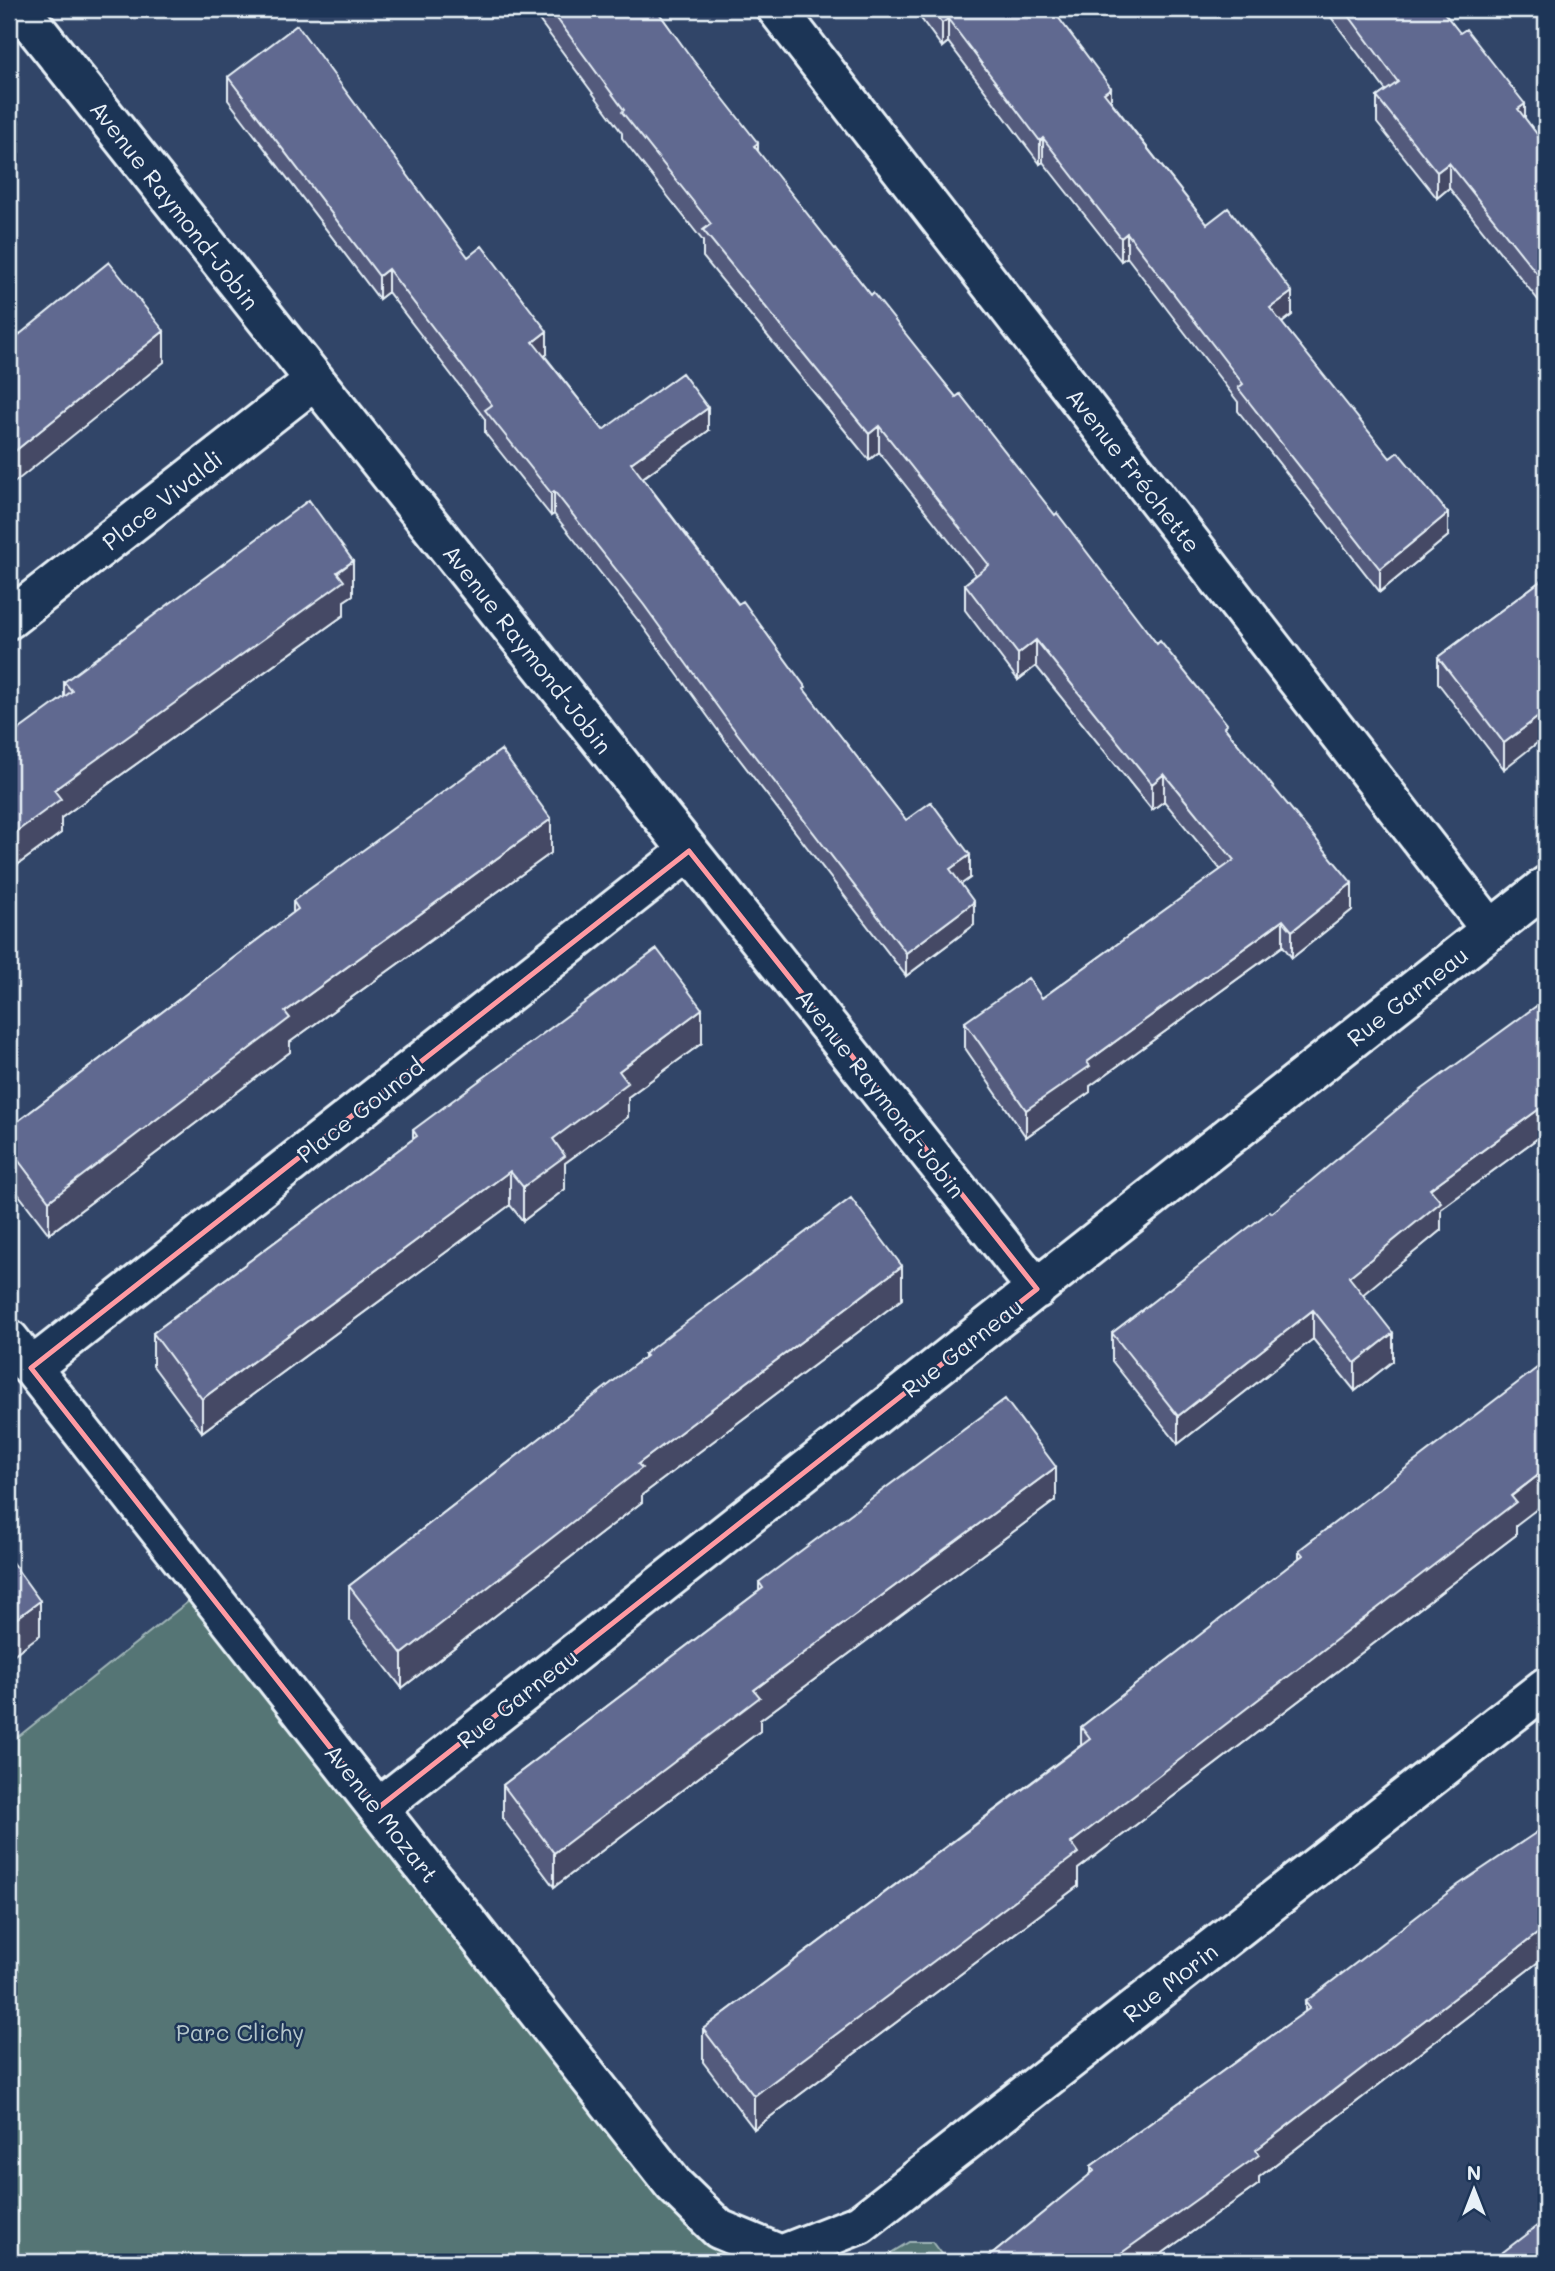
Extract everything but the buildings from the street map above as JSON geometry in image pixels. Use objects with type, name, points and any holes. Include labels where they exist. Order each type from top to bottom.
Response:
[{"type":"street","name":"Avenue Raymond-Jobin","points":[[20,9],[1037,1289]]},
{"type":"street","name":"Avenue Fréchette","points":[[777,9],[1490,930]]},
{"type":"street","name":"Place Vivaldi","points":[[9,620],[315,380]]},
{"type":"street","name":"Place Gounod","points":[[20,1354],[689,851]]},
{"type":"street","name":"Rue Garneau","points":[[378,1808],[1546,886]]},
{"type":"street","name":"Avenue Mozart","points":[[20,1354],[673,2184],[719,2229],[781,2255]]},
{"type":"street","name":"Rue Morin","points":[[781,2255],[860,2224],[1546,1687]]},
{"type":"highlighted area","points":[[689,851],[1037,1289],[378,1808],[31,1368]]},
{"type":"green space","name":"Parc Clichy","points":[[194,1597],[684,2225],[744,2262],[9,2262],[9,1744]]},
{"type":"green space","points":[[909,2242],[932,2242],[947,2262],[876,2262]]}]
